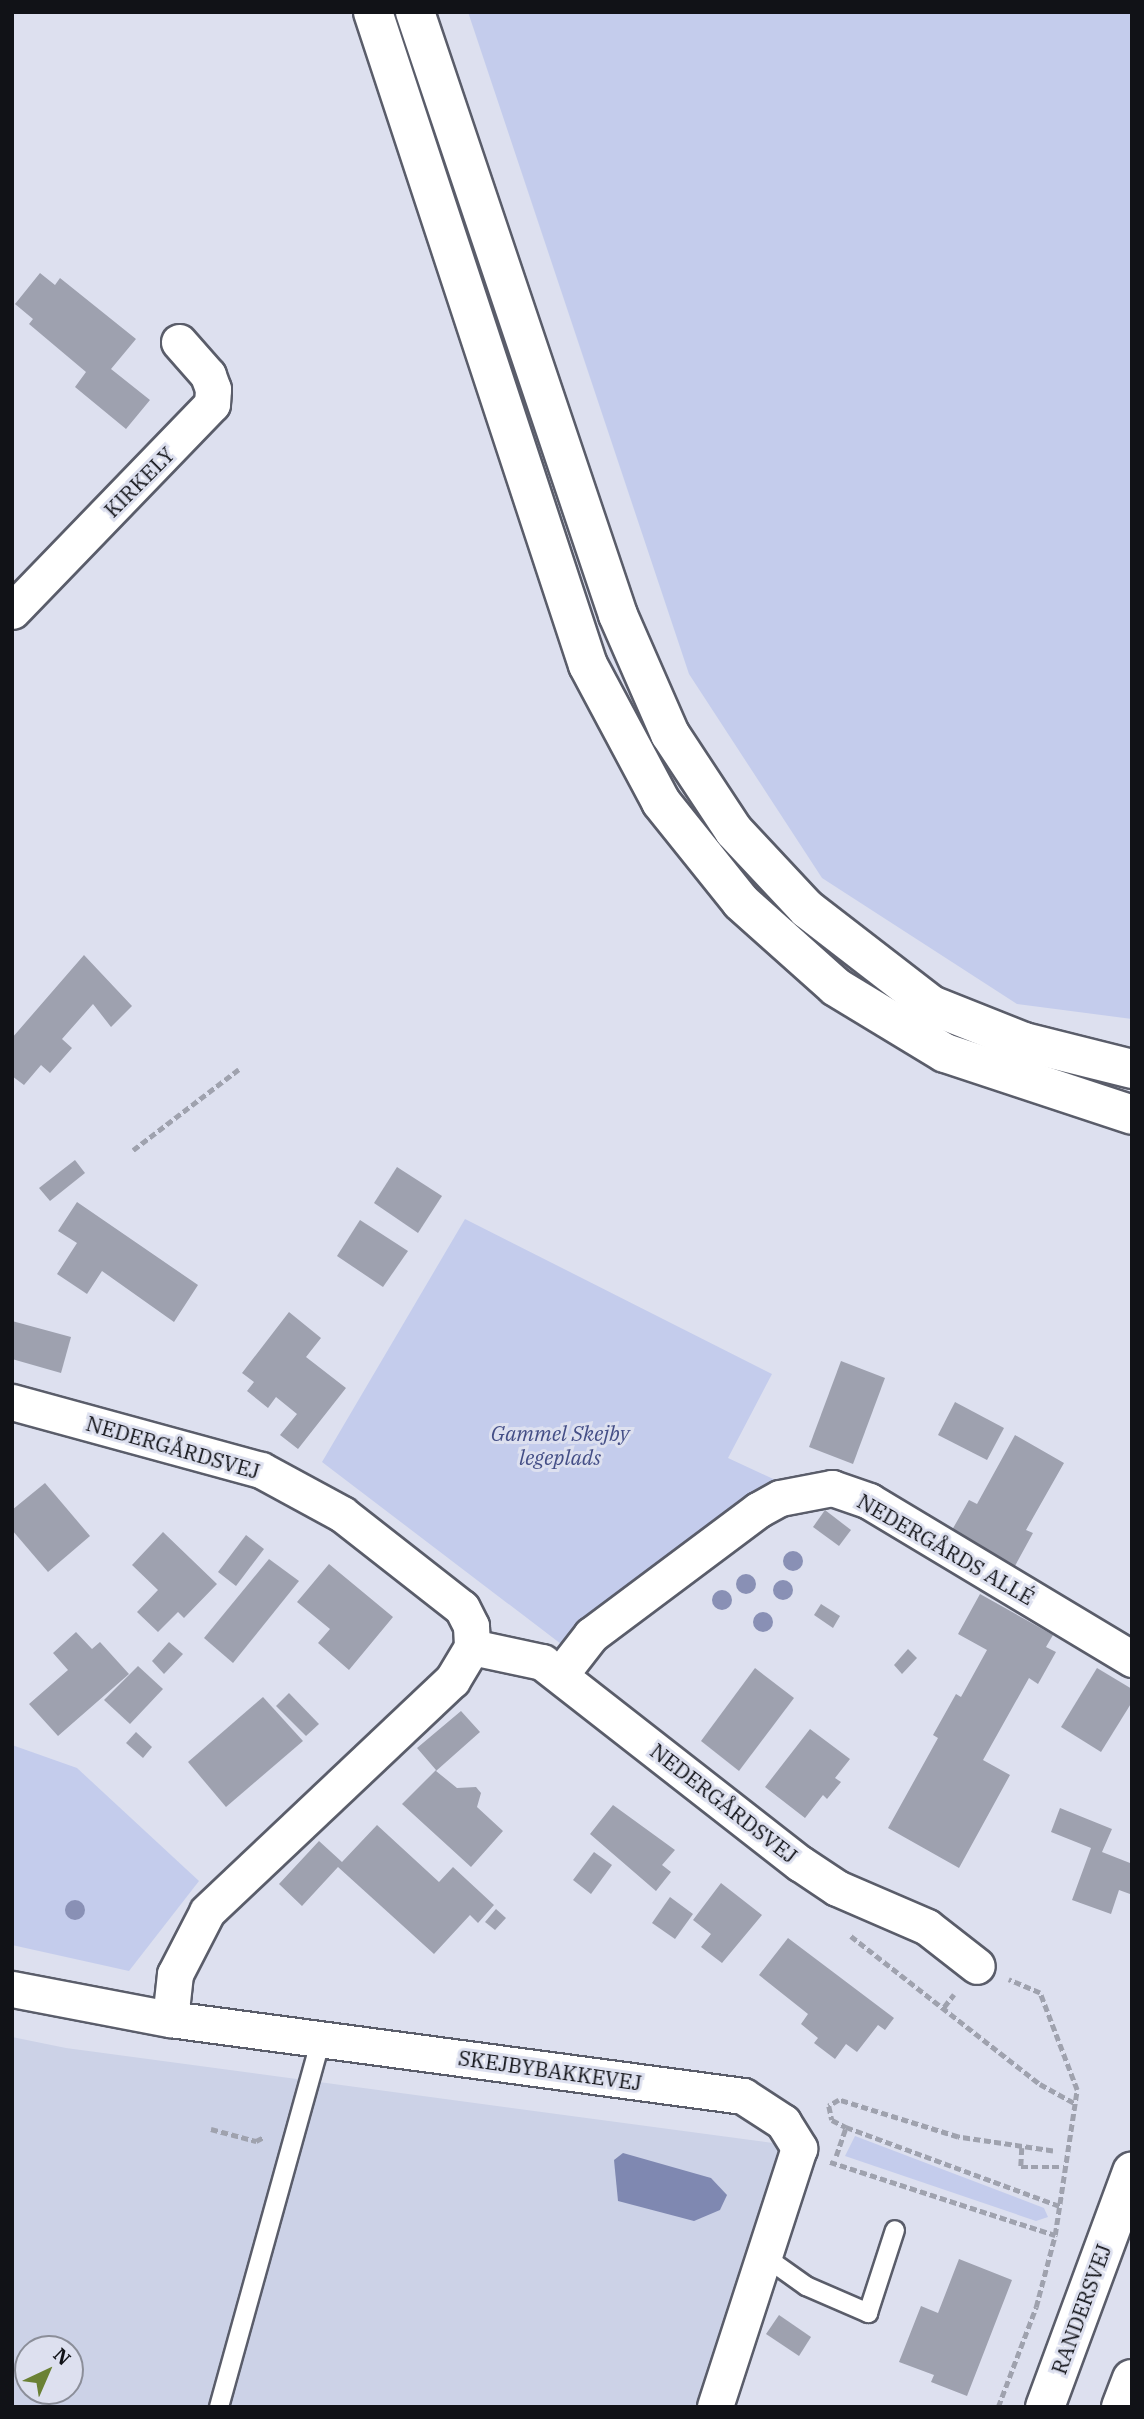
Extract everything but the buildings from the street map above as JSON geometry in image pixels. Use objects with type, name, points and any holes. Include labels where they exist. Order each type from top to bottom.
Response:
[{"type":"main road","points":[[373,12],[588,665],[661,802],[741,902],[836,987],[945,1053],[1132,1115]]},
{"type":"main road","points":[[415,12],[618,615],[670,734],[734,831],[807,909],[931,1005],[1024,1042],[1132,1069]]},
{"type":"main road","name":"RANDERSVEJ","points":[[1045,2407],[1132,2172]]},
{"type":"main road","points":[[1121,2407],[1132,2379]]},
{"type":"street","name":"KIRKELY","points":[[12,611],[212,404],[213,389],[208,375],[179,342]]},
{"type":"street","name":"NEDERGÅRDSVEJ","points":[[12,1402],[261,1470],[306,1492],[342,1514],[463,1608],[471,1626],[472,1647],[521,1654],[560,1675],[801,1864],[837,1888],[927,1927],[977,1966]]},
{"type":"street","name":"NEDERGÅRDS ALLÉ","points":[[560,1675],[591,1634],[758,1510],[780,1498],[832,1488],[869,1501],[1132,1659]]},
{"type":"street","points":[[170,2019],[175,1974],[207,1912],[452,1680],[472,1647]]},
{"type":"street","name":"SKEJBYBAKKEVEJ","points":[[12,1989],[170,2019],[743,2096],[783,2122],[799,2148]]},
{"type":"street","points":[[715,2407],[799,2148]]},
{"type":"lane","points":[[219,2407],[321,2039]]},
{"type":"lane","points":[[764,2256],[806,2286],[868,2313],[895,2230]]},
{"type":"path","points":[[133,1150],[239,1069]]},
{"type":"path","points":[[944,2007],[977,1966],[1040,1993],[1077,2090],[1064,2167],[1062,2207],[1036,2307],[998,2407]]},
{"type":"path","points":[[1053,2151],[958,2137],[839,2100],[832,2102],[828,2113],[846,2127],[1062,2207]]},
{"type":"path","points":[[833,2164],[846,2127]]},
{"type":"path","points":[[211,2129],[256,2141],[275,2133]]},
{"type":"path","points":[[799,2148],[833,2164],[1055,2235]]},
{"type":"path","points":[[1023,2148],[1021,2166],[1064,2167]]},
{"type":"shaded area","points":[[12,2037],[66,2048],[780,2144],[697,2407],[12,2407]]},
{"type":"shaded area","points":[[623,2153],[711,2178],[727,2195],[720,2210],[694,2221],[618,2201],[614,2160]]},
{"type":"green space","points":[[468,12],[1132,12],[1132,1019],[1017,1004],[822,878],[689,674]]},
{"type":"green space","name":"Gammel Skejby legeplads","points":[[465,1219],[772,1374],[728,1458],[782,1483],[565,1647],[322,1462]]},
{"type":"green space","points":[[12,1745],[77,1768],[199,1881],[129,1971],[12,1945]]},
{"type":"green space","points":[[855,2136],[1044,2208],[1048,2217],[1036,2221],[845,2156]]}]
